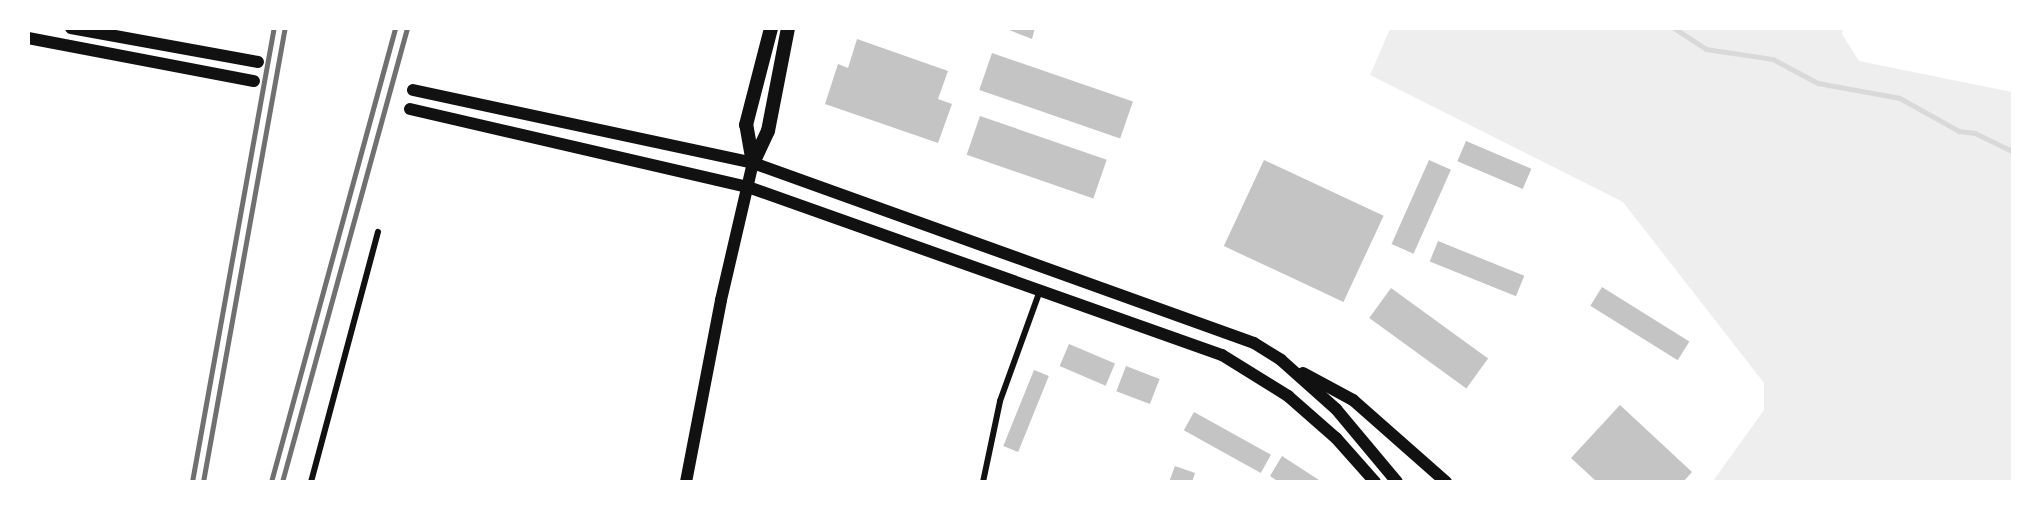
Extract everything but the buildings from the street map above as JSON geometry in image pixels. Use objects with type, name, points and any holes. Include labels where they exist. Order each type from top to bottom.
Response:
[{"type":"main road","points":[[71,28],[258,62]]},
{"type":"main road","points":[[753,163],[746,124],[771,28]]},
{"type":"main road","points":[[686,482],[753,163],[768,131],[788,28]]},
{"type":"main road","points":[[28,38],[254,81]]},
{"type":"main road","points":[[413,90],[753,163],[1254,343],[1353,400],[1446,482]]},
{"type":"main road","points":[[410,109],[748,187],[1040,293],[1222,355],[1248,368],[1336,438],[1375,482]]},
{"type":"main road","points":[[1281,360],[1336,409],[1397,482]]},
{"type":"street","points":[[311,482],[378,232]]},
{"type":"street","points":[[983,482],[1000,401],[1040,293]]},
{"type":"shaded area","points":[[1390,29],[1843,29],[1842,34],[1859,61],[2012,92],[2012,481],[1713,481],[1764,410],[1764,383],[1623,202],[1370,75]]},
{"type":"waterway","points":[[1674,28],[1706,49],[1773,59],[1818,83],[1900,98],[1959,131],[1975,133],[2012,151]]},
{"type":"railway","points":[[192,482],[274,28]]},
{"type":"railway","points":[[203,482],[285,28]]},
{"type":"railway","points":[[271,482],[395,28]]},
{"type":"railway","points":[[282,482],[407,28]]}]
